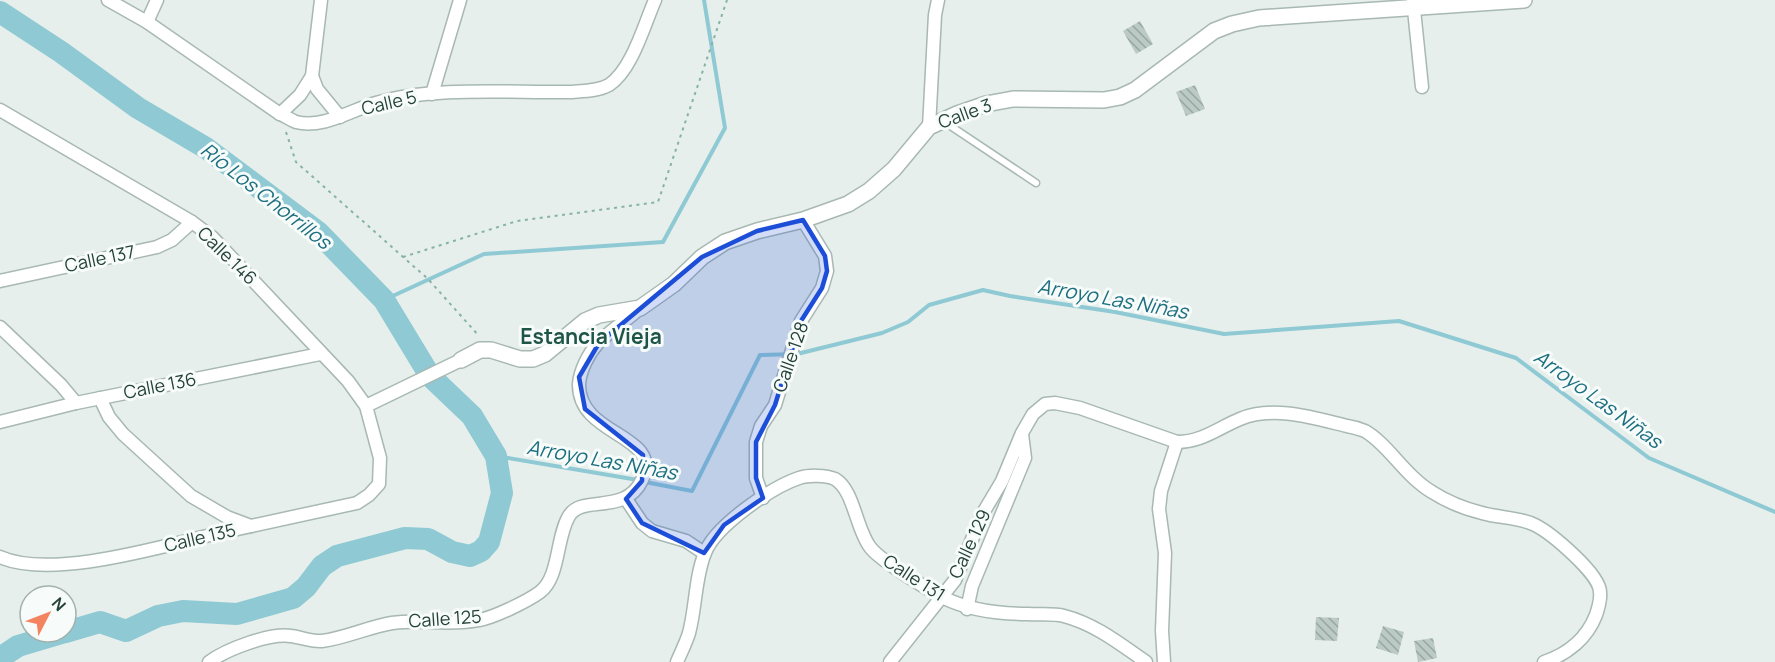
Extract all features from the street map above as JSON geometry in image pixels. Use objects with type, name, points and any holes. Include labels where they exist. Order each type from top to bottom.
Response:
[{"type":"street","name":"Calle 5","points":[[108,0],[147,22],[280,114],[297,122],[312,123],[340,117],[392,98],[432,94],[572,92],[608,86],[628,64],[655,0]]},
{"type":"street","points":[[147,22],[157,0]]},
{"type":"street","points":[[280,114],[300,94],[312,76],[321,0]]},
{"type":"street","points":[[432,94],[460,0]]},
{"type":"street","points":[[936,124],[935,15],[938,0]]},
{"type":"street","name":"Calle 3","points":[[491,350],[520,359],[533,359],[544,354],[585,321],[599,315],[640,308],[674,284],[702,257],[725,242],[757,231],[803,220],[848,204],[869,191],[894,169],[936,124],[986,104],[1013,99],[1104,100],[1120,97],[1135,90],[1214,31],[1259,18],[1413,3],[1524,0]]},
{"type":"street","points":[[1413,3],[1422,87]]},
{"type":"street","points":[[312,76],[317,89],[340,117]]},
{"type":"street","name":"Calle 146","points":[[0,110],[192,222],[226,251],[320,354],[348,381],[366,406],[380,458],[381,471]]},
{"type":"street","name":"Calle 128","points":[[763,498],[756,478],[756,442],[761,426],[775,405],[801,321],[822,288],[827,271],[825,256],[803,220]]},
{"type":"street","name":"Calle 137","points":[[0,280],[157,247],[172,240],[192,222]]},
{"type":"street","points":[[640,308],[598,343],[588,357],[579,377],[579,394],[585,409],[594,419],[632,443],[643,455],[645,468],[642,481],[626,499],[642,523],[652,531],[686,541],[704,553],[689,633],[676,662]]},
{"type":"street","points":[[0,327],[62,385],[76,403]]},
{"type":"street","points":[[366,406],[480,350],[491,350]]},
{"type":"street","name":"Calle 136","points":[[0,422],[76,403],[320,354]]},
{"type":"street","points":[[100,398],[109,417],[123,434],[190,496],[227,517],[250,526]]},
{"type":"street","name":"Calle 129","points":[[893,658],[955,580],[983,513],[1002,481],[1022,433],[1032,414],[1045,404],[1080,408],[1177,442]]},
{"type":"street","points":[[1164,662],[1162,631],[1165,553],[1159,509],[1161,491],[1177,442],[1192,442],[1241,418],[1262,413],[1286,414],[1364,430],[1411,478],[1433,493],[1481,513],[1526,521],[1548,532],[1590,572],[1600,591],[1597,612],[1590,629],[1572,648],[1544,662]]},
{"type":"street","points":[[967,609],[972,586],[1025,458],[1022,433]]},
{"type":"street","name":"Calle 135","points":[[0,557],[10,562],[64,566],[357,503],[379,484],[381,471]]},
{"type":"street","name":"Calle 131","points":[[704,553],[724,525],[763,498],[800,477],[819,476],[835,480],[847,492],[860,528],[870,547],[880,557],[942,597],[967,609],[1009,614],[1062,615],[1094,626],[1146,662]]},
{"type":"street","name":"Calle 125","points":[[209,662],[238,647],[265,639],[288,635],[320,642],[411,620],[479,620],[511,608],[545,588],[551,577],[569,516],[577,508],[605,505],[626,499]]},
{"type":"street","points":[[893,658],[908,662]]},
{"type":"lane","points":[[936,124],[1036,183]]},
{"type":"path","points":[[403,257],[517,221],[658,202],[727,0]]},
{"type":"path","points":[[280,114],[296,162],[428,279],[491,350]]},
{"type":"highlighted area","points":[[803,220],[825,256],[827,271],[822,288],[801,321],[775,405],[756,442],[756,478],[763,498],[724,525],[704,553],[642,523],[626,499],[642,481],[643,455],[585,409],[579,377],[599,343],[702,257],[757,231]]},
{"type":"building","points":[[1140,21],[1153,44],[1136,54],[1123,31]]},
{"type":"building","points":[[1195,85],[1205,109],[1186,116],[1176,92]]},
{"type":"building","points":[[1316,617],[1339,618],[1337,641],[1315,640]]},
{"type":"building","points":[[1383,626],[1404,632],[1398,655],[1376,648]]},
{"type":"building","points":[[1433,638],[1437,658],[1418,662],[1414,641]]},
{"type":"waterway","points":[[384,300],[484,254],[663,242],[725,128],[704,0]]},
{"type":"waterway","name":"Río Los Chorrillos","points":[[0,12],[61,52],[138,108],[206,148],[318,232],[384,300],[430,376],[472,416],[496,456],[502,493],[489,542],[481,551],[470,556],[452,552],[428,539],[405,538],[337,556],[322,566],[306,587],[293,598],[237,614],[183,611],[158,616],[126,631],[100,622],[78,628]]},
{"type":"waterway","name":"Arroyo Las Niñas","points":[[645,482],[692,491],[760,355],[797,354],[882,333],[908,322],[929,305],[983,290],[1115,312],[1224,334],[1399,321],[1516,358],[1649,458],[1775,512]]},
{"type":"waterway","name":"Arroyo Las Niñas","points":[[496,456],[638,480]]},
{"type":"waterway","name":"Río Los Chorrillos","points":[[0,658],[25,644]]},
{"type":"district","name":"Estancia Vieja","points":[[591,337]]}]
